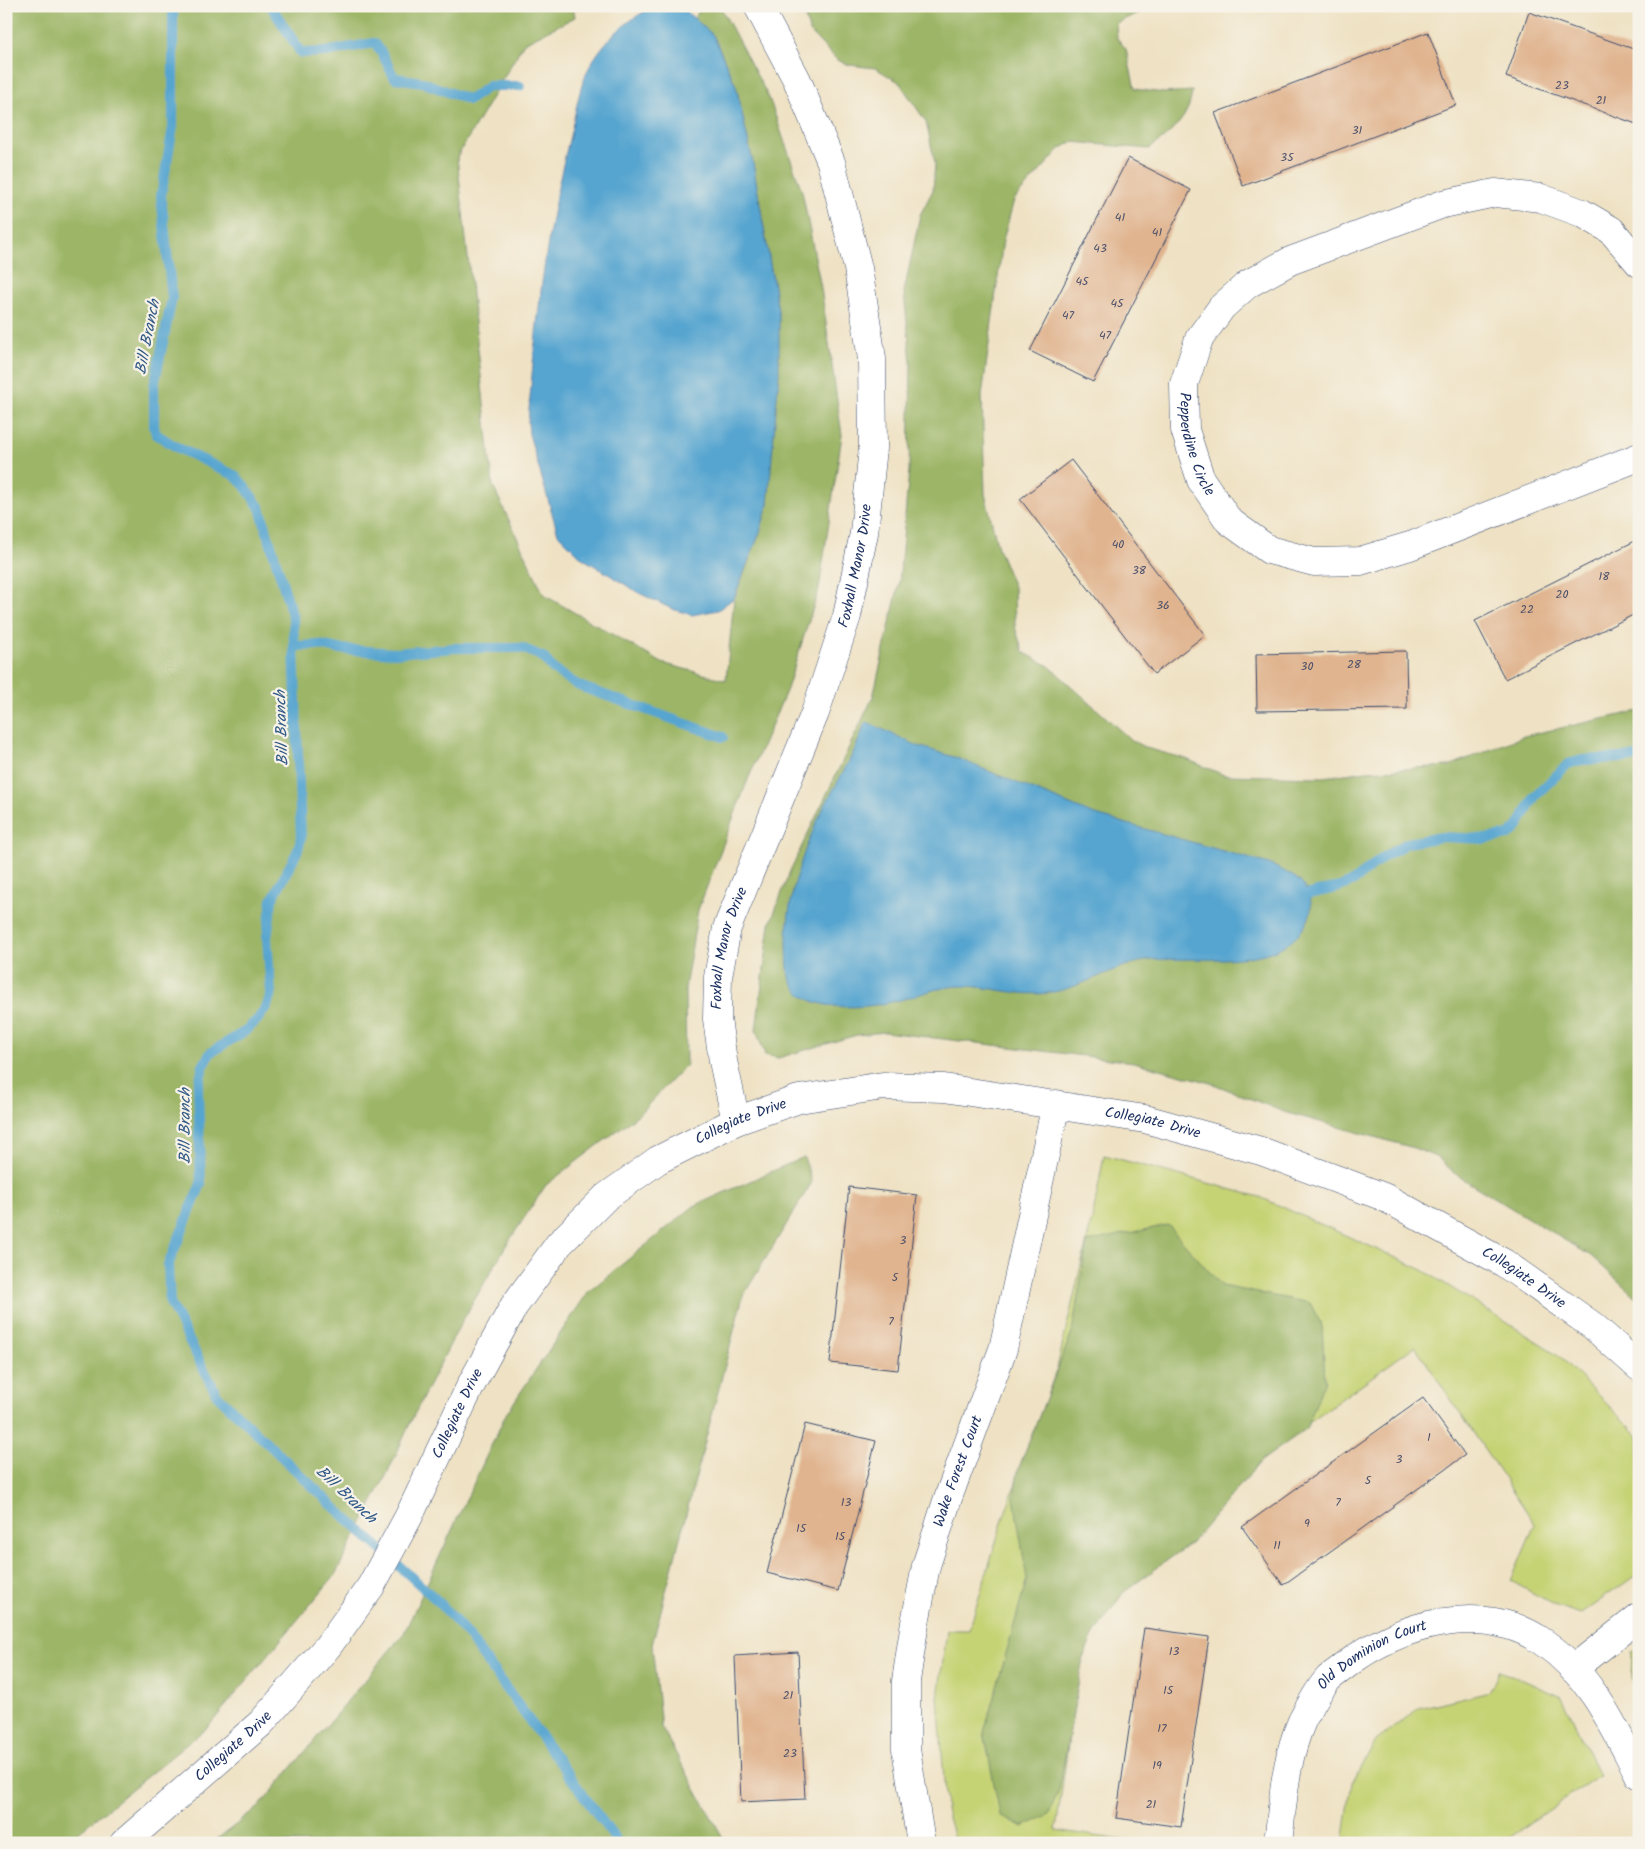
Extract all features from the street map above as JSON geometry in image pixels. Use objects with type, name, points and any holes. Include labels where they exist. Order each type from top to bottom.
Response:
[{"type":"street","name":"Foxhall Manor Drive","points":[[736,1121],[723,1061],[717,1019],[718,977],[727,928],[815,713],[847,616],[864,533],[873,448],[872,359],[858,268],[831,162],[797,80],[758,6]]},
{"type":"street","name":"Pepperdine Circle","points":[[1639,263],[1611,230],[1582,213],[1541,198],[1495,193],[1443,204],[1290,261],[1248,284],[1222,306],[1198,339],[1184,384],[1185,430],[1201,480],[1228,520],[1269,550],[1314,562],[1360,561],[1410,546],[1639,457]]},
{"type":"street","name":"Collegiate Drive","points":[[124,1843],[261,1723],[328,1646],[371,1586],[409,1516],[471,1385],[514,1306],[559,1244],[606,1197],[658,1160],[736,1121],[799,1099],[883,1086],[944,1088],[1145,1119],[1261,1151],[1384,1197],[1504,1263],[1593,1326],[1639,1367]]},
{"type":"street","name":"Wake Forest Court","points":[[921,1843],[906,1749],[906,1681],[914,1628],[926,1566],[948,1498],[1003,1349],[1056,1104]]},
{"type":"street","points":[[1574,1669],[1639,1618]]},
{"type":"street","name":"Old Dominion Court","points":[[1278,1843],[1289,1759],[1302,1721],[1328,1679],[1364,1651],[1407,1630],[1459,1620],[1508,1624],[1542,1641],[1574,1669],[1604,1707],[1639,1775]]},
{"type":"green space","points":[[6,6],[573,6],[575,17],[524,43],[457,157],[493,486],[544,595],[662,663],[726,680],[734,598],[760,532],[768,504],[779,317],[753,163],[736,86],[713,35],[694,19],[702,6],[720,6],[769,98],[802,191],[821,288],[842,435],[819,589],[787,689],[747,782],[698,910],[685,988],[686,1065],[639,1114],[546,1185],[507,1244],[461,1323],[335,1575],[208,1727],[65,1843],[6,1843]]},
{"type":"green space","points":[[801,6],[1154,6],[1116,23],[1117,38],[1126,49],[1135,89],[1164,93],[1192,91],[1187,109],[1178,125],[1149,149],[1072,142],[1060,149],[1014,200],[1003,240],[982,396],[985,494],[998,548],[1014,587],[1015,627],[1023,652],[1049,666],[1131,740],[1146,748],[1186,759],[1224,775],[1323,777],[1367,771],[1449,766],[1524,736],[1639,711],[1639,1300],[1591,1256],[1458,1176],[1438,1158],[1414,1148],[1284,1112],[1211,1083],[1134,1062],[885,1032],[857,1035],[778,1058],[765,1055],[756,1030],[770,924],[790,871],[873,697],[899,584],[909,471],[911,363],[904,292],[920,215],[933,190],[935,163],[926,122],[899,82],[875,68],[849,65],[837,60],[810,32]]},
{"type":"green space","points":[[1104,1155],[1260,1197],[1423,1270],[1557,1354],[1639,1436],[1639,1573],[1581,1614],[1556,1606],[1511,1581],[1535,1524],[1415,1346],[1149,1537],[1085,1625],[1056,1830],[1140,1843],[955,1843],[946,1810],[938,1697],[947,1630],[969,1630],[1003,1519],[1057,1368],[1094,1210]]},
{"type":"green space","points":[[804,1157],[812,1182],[743,1296],[652,1645],[661,1727],[726,1843],[212,1843],[259,1807],[404,1633],[506,1414],[588,1292],[694,1206]]},
{"type":"green space","points":[[1168,1225],[1222,1286],[1310,1303],[1322,1326],[1325,1380],[1306,1429],[1261,1461],[1191,1543],[1124,1592],[1094,1634],[1083,1658],[1059,1790],[1048,1815],[1023,1827],[1000,1815],[984,1732],[1027,1579],[1014,1498],[1018,1470],[1072,1332],[1087,1242]]},
{"type":"green space","points":[[1639,1648],[1639,1694],[1631,1677],[1632,1653]]},
{"type":"green space","points":[[1500,1670],[1562,1697],[1599,1775],[1502,1843],[1343,1843],[1352,1782],[1376,1741],[1419,1708],[1490,1691]]},
{"type":"water","points":[[655,6],[680,6],[713,35],[736,86],[753,163],[779,317],[779,374],[768,504],[760,532],[734,598],[718,610],[692,615],[672,609],[639,593],[582,558],[558,534],[529,434],[528,422],[534,349],[548,243],[561,172],[581,89],[586,74],[606,43],[624,25]]},
{"type":"water","points":[[867,722],[918,746],[957,758],[1092,814],[1269,864],[1292,876],[1303,885],[1309,895],[1311,905],[1310,915],[1306,924],[1291,940],[1273,951],[1260,955],[1229,959],[1165,959],[1137,962],[1074,986],[1048,993],[1027,994],[973,986],[953,986],[904,999],[858,1007],[829,1005],[805,997],[793,985],[788,970],[788,918],[794,889],[802,860],[818,819],[847,765]]},
{"type":"building","points":[[1529,12],[1639,51],[1639,125],[1506,77]]},
{"type":"building","points":[[1428,32],[1456,105],[1243,186],[1215,113]]},
{"type":"building","points":[[1128,158],[1191,190],[1093,382],[1030,351]]},
{"type":"building","points":[[1071,460],[1205,635],[1154,674],[1020,499]]},
{"type":"building","points":[[1639,539],[1639,612],[1505,679],[1475,621]]},
{"type":"building","points":[[1406,651],[1407,709],[1257,711],[1256,654]]},
{"type":"building","points":[[849,1187],[917,1195],[898,1370],[830,1363]]},
{"type":"building","points":[[1423,1398],[1465,1455],[1283,1585],[1242,1527]]},
{"type":"building","points":[[805,1424],[876,1441],[838,1591],[767,1573]]},
{"type":"building","points":[[1144,1628],[1209,1637],[1181,1827],[1116,1818]]},
{"type":"building","points":[[798,1652],[805,1799],[741,1802],[735,1656]]},
{"type":"waterway","name":"Bill Branch","points":[[173,6],[173,127],[161,196],[172,298],[154,386],[154,427],[156,434],[178,448],[234,475],[244,485],[260,508],[293,618],[301,839],[297,852],[272,900],[267,938],[271,993],[267,1006],[258,1019],[244,1032],[211,1052],[203,1066],[198,1088],[201,1184],[168,1265],[170,1303],[217,1395],[331,1504],[440,1603],[466,1633],[618,1843]]},
{"type":"waterway","points":[[271,6],[301,53],[325,52],[374,43],[380,50],[395,78],[422,82],[469,100],[489,86],[520,86]]},
{"type":"waterway","points":[[296,646],[319,645],[339,649],[395,653],[455,648],[522,648],[543,657],[554,670],[579,686],[723,737]]},
{"type":"waterway","points":[[1309,894],[1340,887],[1354,881],[1382,858],[1407,843],[1442,837],[1485,839],[1509,835],[1517,828],[1535,796],[1568,764],[1582,760],[1639,757]]}]
